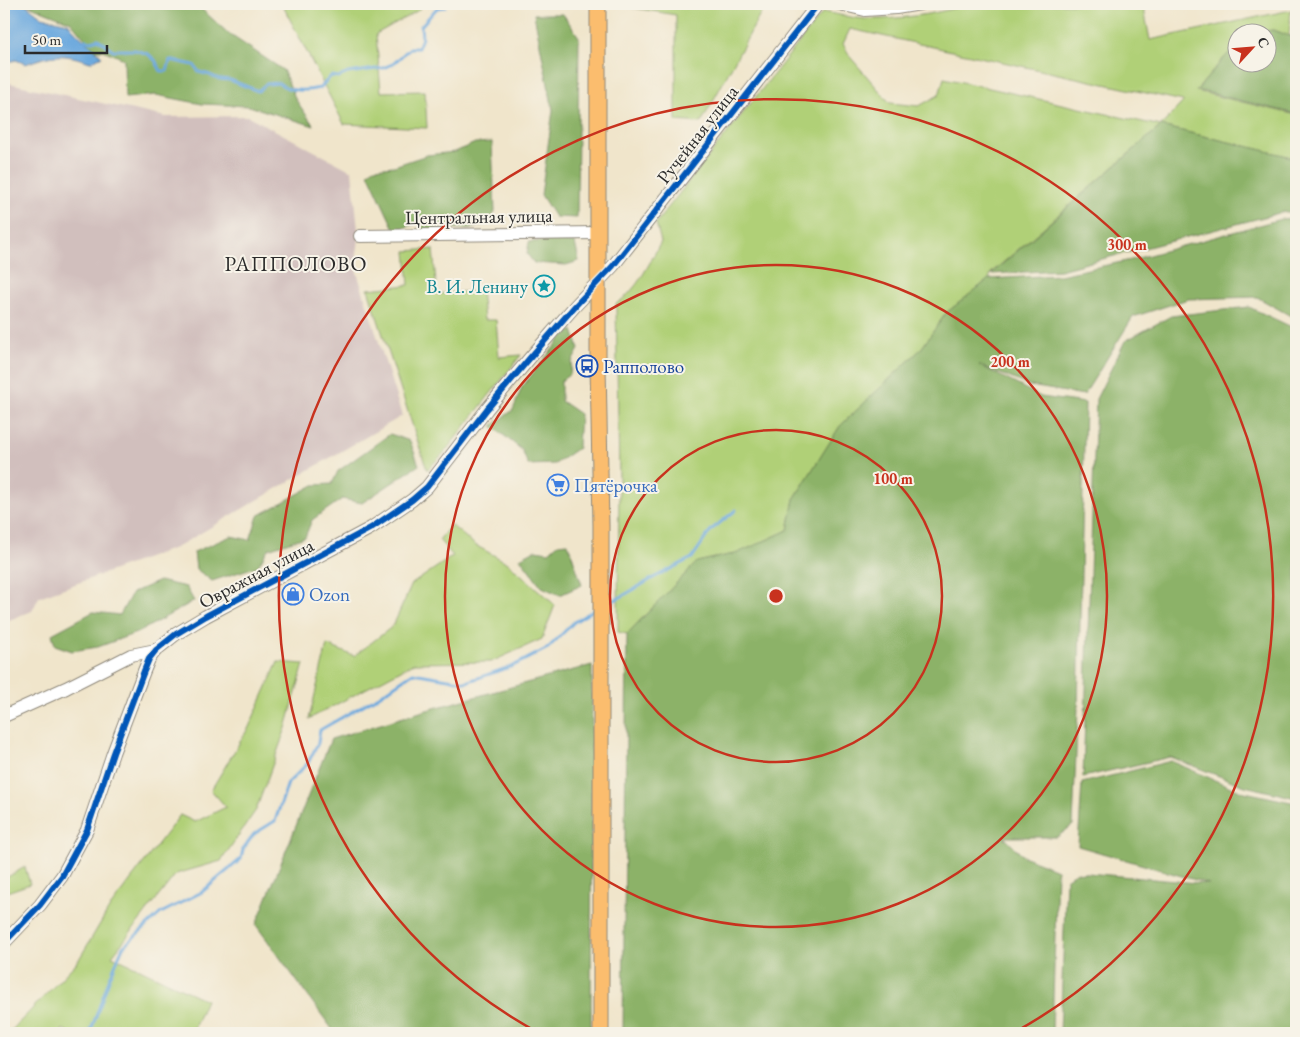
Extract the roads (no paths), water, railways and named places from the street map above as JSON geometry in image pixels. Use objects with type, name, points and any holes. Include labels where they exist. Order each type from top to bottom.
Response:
[{"type":"main road","points":[[598,4],[601,1033]]},
{"type":"street","name":"Ручейная улица","points":[[598,282],[613,266],[818,4]]},
{"type":"street","points":[[840,4],[865,10],[920,4]]},
{"type":"street","name":"Центральная улица","points":[[360,236],[598,233]]},
{"type":"street","name":"Овражная улица","points":[[4,943],[40,905],[62,876],[88,830],[113,752],[149,659],[156,650],[176,634],[206,616],[371,528],[412,500],[427,487],[528,359],[598,282]]},
{"type":"street","points":[[4,716],[130,656],[156,650]]},
{"type":"water","points":[[4,4],[25,4],[42,17],[68,23],[102,56],[90,62],[73,57],[58,56],[43,58],[26,64],[16,60],[4,63]]},
{"type":"waterway","points":[[85,40],[92,41],[98,39],[113,50],[135,50],[148,54],[155,60],[161,71],[167,71],[170,60],[194,65],[199,72],[219,79],[230,80],[258,91],[266,84],[279,83],[293,90],[310,90],[320,88],[331,76],[339,77],[348,73],[383,68],[393,64],[410,48],[418,48],[422,38],[421,26],[437,8],[445,7],[445,4]]},
{"type":"waterway","points":[[605,604],[692,558],[711,530],[736,510]]},
{"type":"waterway","points":[[90,1033],[123,947],[161,913],[202,892],[241,859],[243,849],[254,834],[275,821],[288,783],[308,763],[318,743],[320,730],[379,696],[413,673],[466,682],[513,666],[548,648],[574,622],[597,608]]},
{"type":"place","name":"В. И. Ленину","points":[[544,286]]},
{"type":"place","name":"Рапполово","points":[[587,366]]},
{"type":"place","name":"Пятёрочка","points":[[558,485]]},
{"type":"place","name":"Ozon","points":[[293,594]]},
{"type":"district","name":"РАППОЛОВО","points":[[296,264]]}]
